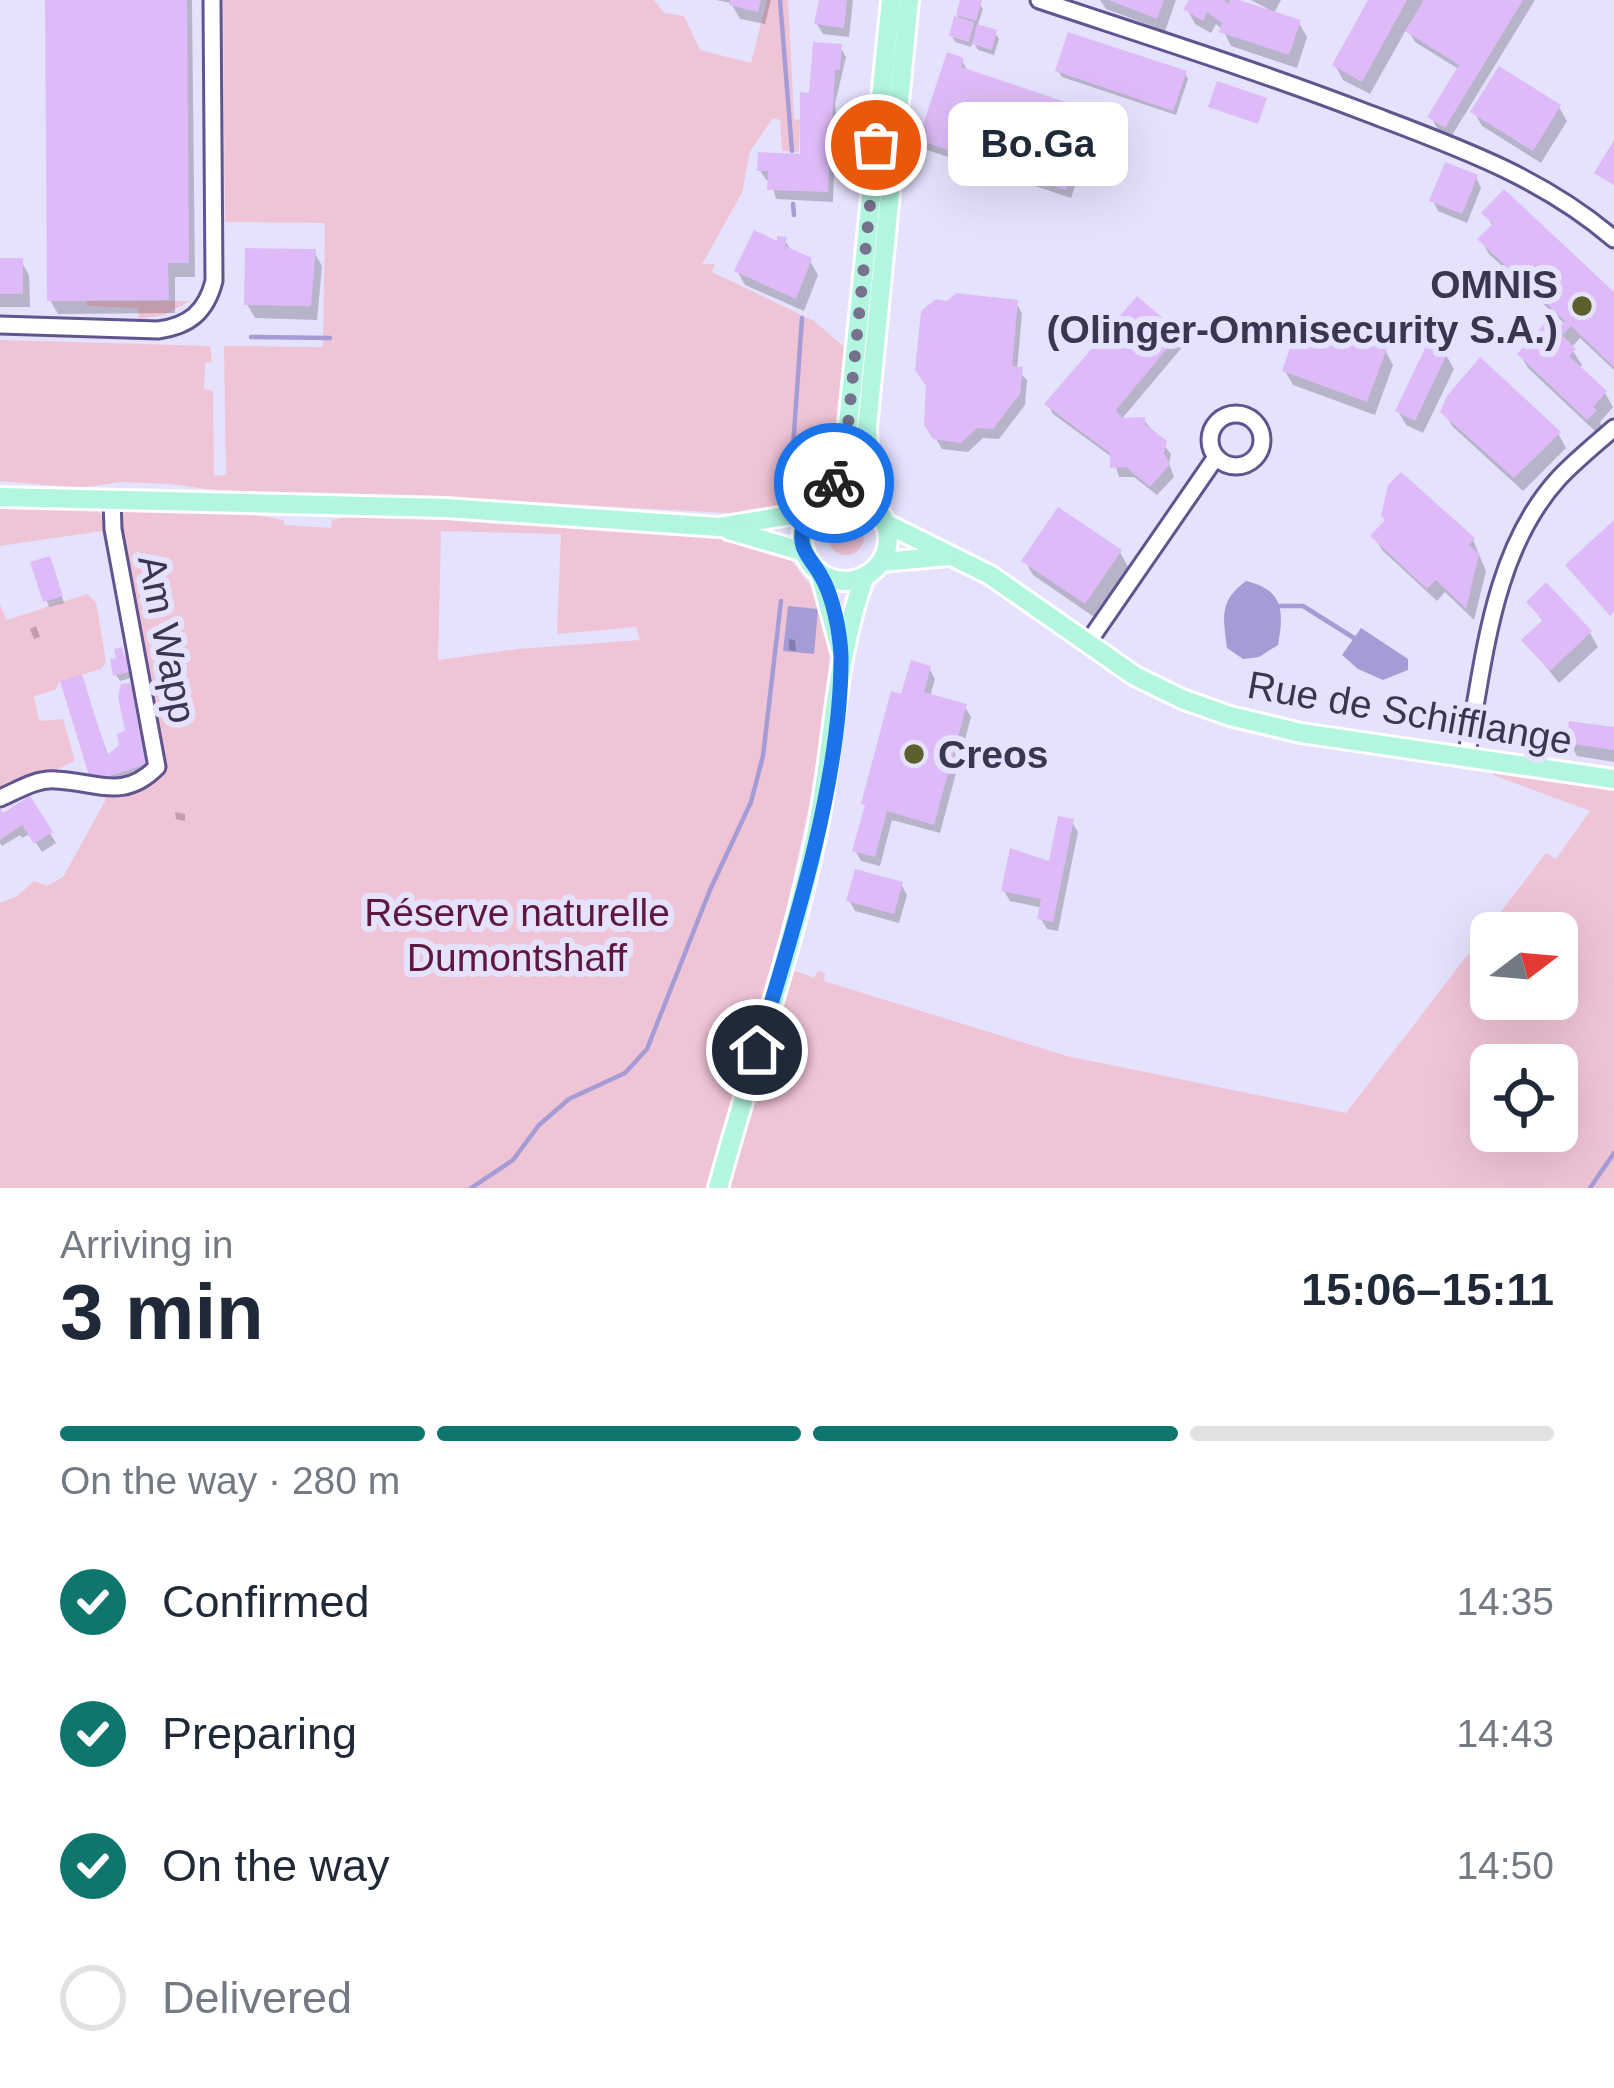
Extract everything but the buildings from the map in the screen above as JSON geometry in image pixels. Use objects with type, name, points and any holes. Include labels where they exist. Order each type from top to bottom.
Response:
[{"type":"main road","points":[[841,652],[820,574],[804,551],[803,524],[841,472],[890,0]]},
{"type":"main road","points":[[871,503],[867,428],[909,0]]},
{"type":"main road","points":[[0,494],[495,512],[719,527],[804,551]]},
{"type":"main road","points":[[719,527],[817,506],[848,494],[871,503],[886,523],[881,562],[865,576],[842,581],[820,574]]},
{"type":"main road","name":"Rue de Schifflange","points":[[886,523],[990,575],[1135,676],[1230,716],[1301,733],[1614,779]]},
{"type":"main road","points":[[881,562],[950,556]]},
{"type":"main road","points":[[718,1188],[815,838],[828,774],[841,652],[865,576]]},
{"type":"street","points":[[0,325],[158,330],[173,328],[201,312],[214,281],[212,0]]},
{"type":"street","points":[[1040,0],[1292,84],[1492,160],[1558,197],[1614,239]]},
{"type":"street","points":[[1466,758],[1497,598],[1510,558],[1529,520],[1558,480],[1614,428]]},
{"type":"street","points":[[1088,644],[1216,457]]},
{"type":"street","name":"Am Wapp","points":[[0,798],[55,779],[129,787],[141,783],[157,767],[113,529],[112,499]]},
{"type":"green space","points":[[223,0],[654,0],[664,13],[684,16],[700,50],[751,63],[767,0],[788,0],[799,152],[782,151],[780,120],[773,118],[750,151],[742,193],[702,264],[715,264],[712,272],[814,321],[847,349],[834,451],[811,491],[792,506],[765,515],[237,493],[170,484],[121,482],[81,488],[0,481],[0,340],[210,346],[212,362],[205,363],[204,389],[213,391],[214,476],[226,475],[224,346],[323,347],[325,223],[225,222]]},
{"type":"green space","points":[[87,301],[190,301],[164,315],[139,319],[138,308],[87,306]]},
{"type":"green space","name":"Réserve naturelle Dumontshaff","points":[[0,504],[94,507],[113,528],[124,510],[250,514],[284,520],[284,525],[331,528],[332,520],[401,507],[719,527],[788,556],[819,597],[830,649],[820,755],[786,911],[796,919],[783,966],[814,978],[818,971],[825,973],[824,981],[1067,1056],[1346,1113],[1470,952],[1470,1020],[1578,1020],[1578,912],[1501,912],[1546,853],[1556,859],[1590,811],[1493,775],[1494,762],[1486,748],[1614,767],[1614,1188],[0,1188],[0,903],[34,881],[47,886],[63,877],[105,801],[104,793],[51,785],[0,792],[0,605],[7,620],[87,594],[96,602],[106,662],[101,669],[60,681],[55,690],[34,696],[39,721],[63,719],[75,761],[51,772],[88,774],[91,782],[131,781],[153,762],[102,531],[0,546]],"holes":[[[441,531],[561,534],[557,634],[636,627],[640,640],[438,660]]]},
{"type":"green space","points":[[846,519],[859,524],[864,537],[859,550],[846,555],[833,550],[828,537],[833,524]]},
{"type":"shaded area","points":[[1246,581],[1274,596],[1281,622],[1278,645],[1259,657],[1243,659],[1227,648],[1224,618],[1231,596]]},
{"type":"shaded area","points":[[788,606],[818,609],[814,654],[783,651]]},
{"type":"shaded area","points":[[1361,628],[1408,659],[1408,670],[1383,680],[1358,669],[1342,655]]},
{"type":"waterway","points":[[780,0],[792,151]]},
{"type":"waterway","points":[[793,204],[794,215]]},
{"type":"waterway","points":[[790,491],[802,318]]},
{"type":"waterway","points":[[251,337],[330,338]]},
{"type":"waterway","points":[[471,1188],[513,1160],[539,1125],[569,1099],[625,1073],[647,1049],[710,890],[751,802],[763,756],[781,601]]},
{"type":"waterway","points":[[1280,606],[1303,606],[1354,638]]},
{"type":"waterway","points":[[1590,1188],[1614,1153]]},
{"type":"way so far","points":[[834,483],[841,472],[848,425],[876,145]]},
{"type":"place","name":"Bo.Ga","points":[[876,145]]},
{"type":"place","name":"OMNIS (Olinger-Omnisecurity S.A.)","points":[[1582,306]]},
{"type":"place","name":"Creos","points":[[914,754]]},
{"type":"route","points":[[757,1050],[809,864],[832,744],[841,652],[820,574],[810,564],[801,538],[810,512],[834,483]]}]
